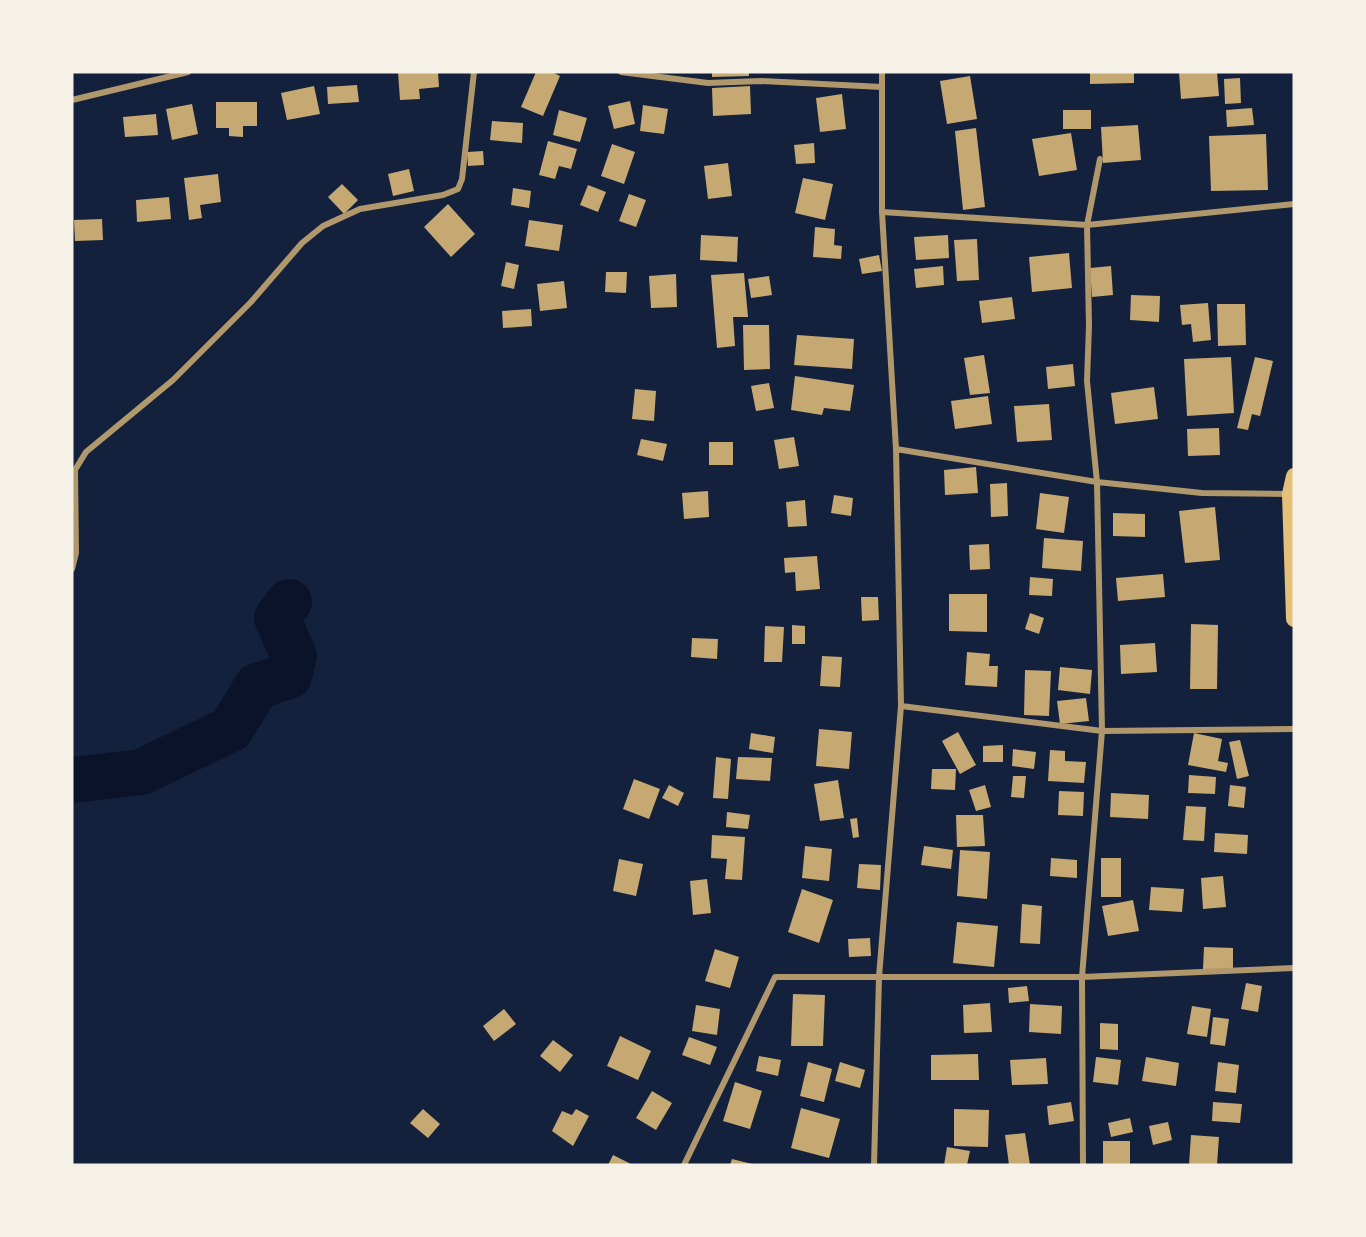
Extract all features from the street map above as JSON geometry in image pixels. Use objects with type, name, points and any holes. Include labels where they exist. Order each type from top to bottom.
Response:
[{"type":"highway","points":[[1294,476],[1292,497],[1294,618]]},
{"type":"street","points":[[72,100],[188,72]]},
{"type":"street","points":[[72,569],[76,553],[75,470],[86,452],[173,380],[251,302],[302,243],[323,226],[360,209],[443,195],[458,189],[462,179],[474,72]]},
{"type":"street","points":[[621,72],[708,83],[761,81],[882,87]]},
{"type":"street","points":[[874,1165],[879,977],[900,706],[896,449],[882,212],[882,72]]},
{"type":"street","points":[[1083,1165],[1082,977],[1102,732],[1097,482],[1087,381],[1089,326],[1087,225],[1100,159]]},
{"type":"street","points":[[882,212],[1087,225],[1294,204]]},
{"type":"street","points":[[896,449],[1097,482],[1202,493],[1292,497]]},
{"type":"street","points":[[900,706],[1102,732],[1294,729]]},
{"type":"street","points":[[684,1165],[775,977],[1082,977],[1294,968]]},
{"type":"building","points":[[398,72],[438,72],[439,87],[419,89],[420,99],[400,100]]},
{"type":"building","points":[[536,72],[552,72],[560,76],[543,116],[521,107]]},
{"type":"building","points":[[712,72],[749,72],[749,76],[712,77]]},
{"type":"building","points":[[1090,72],[1134,72],[1134,83],[1090,84]]},
{"type":"building","points":[[1179,72],[1217,72],[1219,96],[1181,99]]},
{"type":"building","points":[[970,76],[977,119],[947,124],[940,81]]},
{"type":"building","points":[[1240,78],[1241,103],[1225,104],[1224,79]]},
{"type":"building","points":[[357,85],[359,102],[328,104],[327,87]]},
{"type":"building","points":[[314,86],[320,114],[287,120],[281,93]]},
{"type":"building","points":[[750,86],[751,114],[713,116],[712,88]]},
{"type":"building","points":[[842,94],[846,129],[820,132],[816,98]]},
{"type":"building","points":[[630,101],[635,124],[614,129],[608,106]]},
{"type":"building","points":[[216,102],[257,102],[257,126],[243,126],[243,137],[229,136],[229,128],[216,128]]},
{"type":"building","points":[[192,104],[198,134],[172,140],[166,109]]},
{"type":"building","points":[[643,105],[668,109],[664,134],[640,131]]},
{"type":"building","points":[[1252,108],[1254,125],[1227,127],[1226,110]]},
{"type":"building","points":[[559,110],[587,118],[580,142],[553,135]]},
{"type":"building","points":[[1063,110],[1091,110],[1091,129],[1063,129]]},
{"type":"building","points":[[156,114],[158,135],[125,137],[123,117]]},
{"type":"building","points":[[492,121],[523,123],[522,143],[490,140]]},
{"type":"building","points":[[1138,125],[1141,160],[1103,163],[1101,127]]},
{"type":"building","points":[[976,128],[985,207],[963,210],[955,131]]},
{"type":"building","points":[[1071,133],[1077,170],[1039,176],[1032,139]]},
{"type":"building","points":[[1266,134],[1268,190],[1211,191],[1209,136]]},
{"type":"building","points":[[548,141],[577,149],[571,169],[559,166],[555,179],[539,175]]},
{"type":"building","points":[[814,143],[815,163],[796,164],[794,145]]},
{"type":"building","points":[[612,144],[635,152],[624,184],[601,176]]},
{"type":"building","points":[[483,151],[484,165],[468,166],[467,152]]},
{"type":"building","points":[[728,163],[732,196],[708,199],[704,166]]},
{"type":"building","points":[[409,169],[414,191],[393,196],[388,174]]},
{"type":"building","points":[[218,174],[221,202],[200,205],[202,218],[189,220],[184,178]]},
{"type":"building","points":[[803,178],[833,184],[825,220],[795,213]]},
{"type":"building","points":[[342,184],[358,200],[344,214],[328,197]]},
{"type":"building","points":[[588,185],[606,192],[598,212],[580,205]]},
{"type":"building","points":[[513,188],[531,191],[529,208],[511,205]]},
{"type":"building","points":[[629,194],[646,200],[636,227],[619,221]]},
{"type":"building","points":[[169,197],[171,219],[137,222],[136,200]]},
{"type":"building","points":[[448,204],[475,234],[451,257],[424,227]]},
{"type":"building","points":[[102,219],[103,240],[75,241],[74,220]]},
{"type":"building","points":[[529,220],[563,225],[559,251],[525,246]]},
{"type":"building","points":[[815,227],[835,229],[834,245],[842,246],[841,259],[813,257]]},
{"type":"building","points":[[701,235],[738,237],[737,262],[700,260]]},
{"type":"building","points":[[948,235],[949,258],[916,260],[914,237]]},
{"type":"building","points":[[977,239],[979,280],[957,281],[954,240]]},
{"type":"building","points":[[1069,253],[1072,288],[1032,292],[1029,257]]},
{"type":"building","points":[[879,255],[882,271],[862,274],[859,259]]},
{"type":"building","points":[[506,262],[519,265],[514,289],[501,286]]},
{"type":"building","points":[[943,266],[944,285],[916,288],[914,269]]},
{"type":"building","points":[[1111,266],[1113,295],[1092,297],[1090,268]]},
{"type":"building","points":[[606,272],[627,272],[626,293],[605,292]]},
{"type":"building","points":[[744,273],[748,317],[733,317],[735,346],[717,348],[711,275]]},
{"type":"building","points":[[676,274],[677,307],[651,308],[649,276]]},
{"type":"building","points":[[769,276],[772,295],[751,298],[748,279]]},
{"type":"building","points":[[564,281],[567,308],[540,311],[537,284]]},
{"type":"building","points":[[1131,295],[1160,296],[1159,322],[1130,320]]},
{"type":"building","points":[[1012,297],[1015,319],[982,323],[979,301]]},
{"type":"building","points":[[1208,303],[1211,340],[1193,342],[1191,324],[1182,325],[1180,305]]},
{"type":"building","points":[[1217,304],[1245,304],[1246,345],[1218,346]]},
{"type":"building","points":[[531,309],[532,326],[503,328],[502,311]]},
{"type":"building","points":[[743,325],[769,325],[770,369],[744,370]]},
{"type":"building","points":[[797,335],[854,339],[852,369],[794,365]]},
{"type":"building","points":[[984,355],[990,393],[970,395],[964,358]]},
{"type":"building","points":[[1231,357],[1234,413],[1187,416],[1184,359]]},
{"type":"building","points":[[1255,357],[1273,361],[1260,416],[1252,414],[1248,430],[1237,428]]},
{"type":"building","points":[[1073,364],[1075,386],[1048,389],[1046,367]]},
{"type":"building","points":[[795,376],[854,385],[850,411],[824,408],[822,415],[791,410]]},
{"type":"building","points":[[769,383],[774,408],[756,411],[751,386]]},
{"type":"building","points":[[1154,387],[1158,419],[1115,424],[1111,393]]},
{"type":"building","points":[[635,389],[656,391],[654,421],[632,419]]},
{"type":"building","points":[[988,396],[992,424],[955,429],[951,401]]},
{"type":"building","points":[[1049,404],[1052,440],[1017,442],[1014,406]]},
{"type":"building","points":[[1219,428],[1220,455],[1188,456],[1187,429]]},
{"type":"building","points":[[794,437],[799,466],[779,469],[774,440]]},
{"type":"building","points":[[641,439],[667,444],[663,461],[637,455]]},
{"type":"building","points":[[709,442],[733,442],[733,465],[709,465]]},
{"type":"building","points":[[976,467],[978,493],[945,495],[944,470]]},
{"type":"building","points":[[1007,483],[1008,516],[991,517],[990,484]]},
{"type":"building","points":[[708,491],[709,517],[684,519],[682,493]]},
{"type":"building","points":[[1040,493],[1069,497],[1064,533],[1036,529]]},
{"type":"building","points":[[834,495],[853,498],[851,516],[831,513]]},
{"type":"building","points":[[805,500],[807,526],[788,527],[786,502]]},
{"type":"building","points":[[1215,507],[1220,560],[1185,563],[1179,511]]},
{"type":"building","points":[[1113,513],[1145,514],[1145,537],[1113,536]]},
{"type":"building","points":[[1044,538],[1083,541],[1081,571],[1042,568]]},
{"type":"building","points":[[989,544],[990,569],[970,570],[969,545]]},
{"type":"building","points":[[817,556],[820,589],[796,591],[795,572],[785,573],[784,558]]},
{"type":"building","points":[[1163,574],[1165,597],[1118,601],[1116,578]]},
{"type":"building","points":[[1030,577],[1053,579],[1052,596],[1029,595]]},
{"type":"building","points":[[949,594],[987,594],[987,632],[949,631]]},
{"type":"building","points":[[861,597],[878,597],[879,620],[862,621]]},
{"type":"building","points":[[1030,613],[1044,618],[1039,634],[1025,629]]},
{"type":"building","points":[[1191,624],[1218,625],[1217,689],[1190,689]]},
{"type":"building","points":[[792,625],[805,626],[805,644],[792,644]]},
{"type":"building","points":[[765,626],[784,627],[782,662],[764,662]]},
{"type":"building","points":[[692,638],[718,639],[717,659],[691,657]]},
{"type":"building","points":[[1155,643],[1157,672],[1121,674],[1120,645]]},
{"type":"building","points":[[967,652],[990,654],[989,666],[998,666],[997,687],[965,685]]},
{"type":"building","points":[[822,656],[842,657],[840,687],[820,686]]},
{"type":"building","points":[[1060,667],[1092,670],[1090,694],[1058,690]]},
{"type":"building","points":[[1025,670],[1051,671],[1049,716],[1024,715]]},
{"type":"building","points":[[1086,698],[1089,721],[1060,724],[1057,701]]},
{"type":"building","points":[[819,729],[852,732],[849,769],[816,766]]},
{"type":"building","points":[[958,732],[976,765],[960,774],[942,741]]},
{"type":"building","points":[[751,733],[775,737],[773,753],[749,749]]},
{"type":"building","points":[[1194,733],[1222,739],[1218,761],[1228,763],[1226,772],[1188,765]]},
{"type":"building","points":[[1240,740],[1249,776],[1237,779],[1229,742]]},
{"type":"building","points":[[1003,745],[1003,762],[983,762],[983,746]]},
{"type":"building","points":[[1013,749],[1036,752],[1034,769],[1012,766]]},
{"type":"building","points":[[1050,750],[1065,751],[1065,761],[1086,762],[1084,783],[1048,781]]},
{"type":"building","points":[[716,757],[731,759],[728,799],[713,798]]},
{"type":"building","points":[[738,757],[772,758],[770,781],[736,779]]},
{"type":"building","points":[[932,769],[956,769],[955,790],[931,789]]},
{"type":"building","points":[[1189,775],[1216,777],[1215,794],[1188,793]]},
{"type":"building","points":[[1013,776],[1026,776],[1024,798],[1011,797]]},
{"type":"building","points":[[634,779],[660,789],[649,819],[623,809]]},
{"type":"building","points":[[838,780],[844,818],[820,821],[814,784]]},
{"type":"building","points":[[669,785],[684,793],[678,806],[662,798]]},
{"type":"building","points":[[985,785],[991,807],[976,811],[969,790]]},
{"type":"building","points":[[1230,785],[1246,787],[1244,808],[1228,806]]},
{"type":"building","points":[[1059,791],[1084,792],[1083,816],[1058,815]]},
{"type":"building","points":[[1111,793],[1149,795],[1148,819],[1110,817]]},
{"type":"building","points":[[1186,806],[1206,807],[1204,841],[1183,840]]},
{"type":"building","points":[[727,812],[750,815],[748,829],[726,827]]},
{"type":"building","points":[[956,815],[983,815],[985,846],[957,847]]},
{"type":"building","points":[[857,818],[859,837],[853,838],[850,819]]},
{"type":"building","points":[[1215,833],[1248,835],[1247,854],[1214,852]]},
{"type":"building","points":[[712,835],[745,837],[742,880],[725,879],[727,859],[711,858]]},
{"type":"building","points":[[805,846],[832,849],[829,881],[802,878]]},
{"type":"building","points":[[924,846],[953,850],[951,869],[921,865]]},
{"type":"building","points":[[960,850],[990,852],[987,899],[957,896]]},
{"type":"building","points":[[1051,858],[1077,860],[1077,878],[1050,876]]},
{"type":"building","points":[[1101,858],[1121,858],[1121,897],[1101,897]]},
{"type":"building","points":[[619,859],[643,864],[636,896],[613,891]]},
{"type":"building","points":[[859,864],[881,865],[880,890],[857,888]]},
{"type":"building","points":[[1223,876],[1226,907],[1203,909],[1201,878]]},
{"type":"building","points":[[707,879],[711,913],[693,915],[690,881]]},
{"type":"building","points":[[1151,887],[1184,889],[1182,912],[1149,910]]},
{"type":"building","points":[[802,889],[833,900],[819,943],[788,932]]},
{"type":"building","points":[[1133,900],[1139,931],[1108,936],[1102,906]]},
{"type":"building","points":[[1022,904],[1042,906],[1040,944],[1020,943]]},
{"type":"building","points":[[957,922],[998,926],[994,967],[953,963]]},
{"type":"building","points":[[870,938],[871,956],[849,957],[848,939]]},
{"type":"building","points":[[1204,947],[1233,948],[1233,970],[1203,969]]},
{"type":"building","points":[[715,949],[739,957],[730,988],[705,981]]},
{"type":"building","points":[[1246,983],[1262,986],[1258,1012],[1241,1009]]},
{"type":"building","points":[[1027,986],[1029,1001],[1009,1003],[1008,988]]},
{"type":"building","points":[[793,994],[825,995],[823,1046],[791,1046]]},
{"type":"building","points":[[990,1003],[992,1032],[964,1033],[963,1005]]},
{"type":"building","points":[[1030,1004],[1062,1006],[1061,1034],[1029,1032]]},
{"type":"building","points":[[696,1005],[720,1009],[717,1035],[692,1031]]},
{"type":"building","points":[[1192,1006],[1211,1009],[1207,1037],[1187,1034]]},
{"type":"building","points":[[504,1009],[516,1024],[494,1041],[483,1026]]},
{"type":"building","points":[[1213,1017],[1229,1019],[1225,1046],[1210,1044]]},
{"type":"building","points":[[1100,1023],[1118,1024],[1118,1050],[1100,1049]]},
{"type":"building","points":[[620,1036],[651,1051],[638,1080],[607,1066]]},
{"type":"building","points":[[689,1037],[717,1047],[710,1065],[682,1055]]},
{"type":"building","points":[[553,1040],[573,1055],[560,1072],[540,1056]]},
{"type":"building","points":[[978,1054],[979,1080],[931,1080],[931,1055]]},
{"type":"building","points":[[759,1056],[781,1060],[778,1076],[756,1071]]},
{"type":"building","points":[[1096,1057],[1121,1060],[1118,1085],[1093,1082]]},
{"type":"building","points":[[1146,1057],[1179,1063],[1176,1086],[1142,1081]]},
{"type":"building","points":[[1046,1058],[1048,1084],[1012,1085],[1010,1060]]},
{"type":"building","points":[[808,1062],[832,1069],[824,1102],[800,1096]]},
{"type":"building","points":[[840,1062],[865,1070],[860,1088],[835,1081]]},
{"type":"building","points":[[1218,1062],[1239,1065],[1236,1093],[1215,1091]]},
{"type":"building","points":[[735,1082],[762,1091],[750,1129],[723,1121]]},
{"type":"building","points":[[652,1091],[672,1103],[656,1130],[636,1118]]},
{"type":"building","points":[[1071,1102],[1074,1121],[1049,1125],[1047,1106]]},
{"type":"building","points":[[1213,1102],[1242,1104],[1240,1123],[1212,1121]]},
{"type":"building","points":[[801,1108],[840,1119],[829,1158],[791,1148]]},
{"type":"building","points":[[423,1109],[440,1124],[428,1138],[410,1123]]},
{"type":"building","points":[[576,1109],[589,1116],[573,1146],[552,1131],[562,1111],[572,1115]]},
{"type":"building","points":[[954,1109],[989,1110],[988,1147],[954,1146]]},
{"type":"building","points":[[1130,1118],[1133,1132],[1111,1137],[1108,1123]]},
{"type":"building","points":[[1168,1122],[1172,1140],[1153,1145],[1149,1126]]},
{"type":"building","points":[[1025,1133],[1030,1165],[1009,1165],[1005,1135]]},
{"type":"building","points":[[1191,1135],[1219,1137],[1217,1165],[1189,1165]]},
{"type":"building","points":[[1103,1141],[1130,1141],[1130,1165],[1103,1165]]},
{"type":"building","points":[[947,1147],[970,1151],[967,1165],[944,1165]]},
{"type":"building","points":[[613,1155],[633,1165],[608,1165]]},
{"type":"building","points":[[732,1159],[752,1164],[752,1165],[730,1165]]},
{"type":"waterway","points":[[72,780],[141,772],[231,729],[257,686],[289,676],[294,656],[277,618],[289,602]]}]
